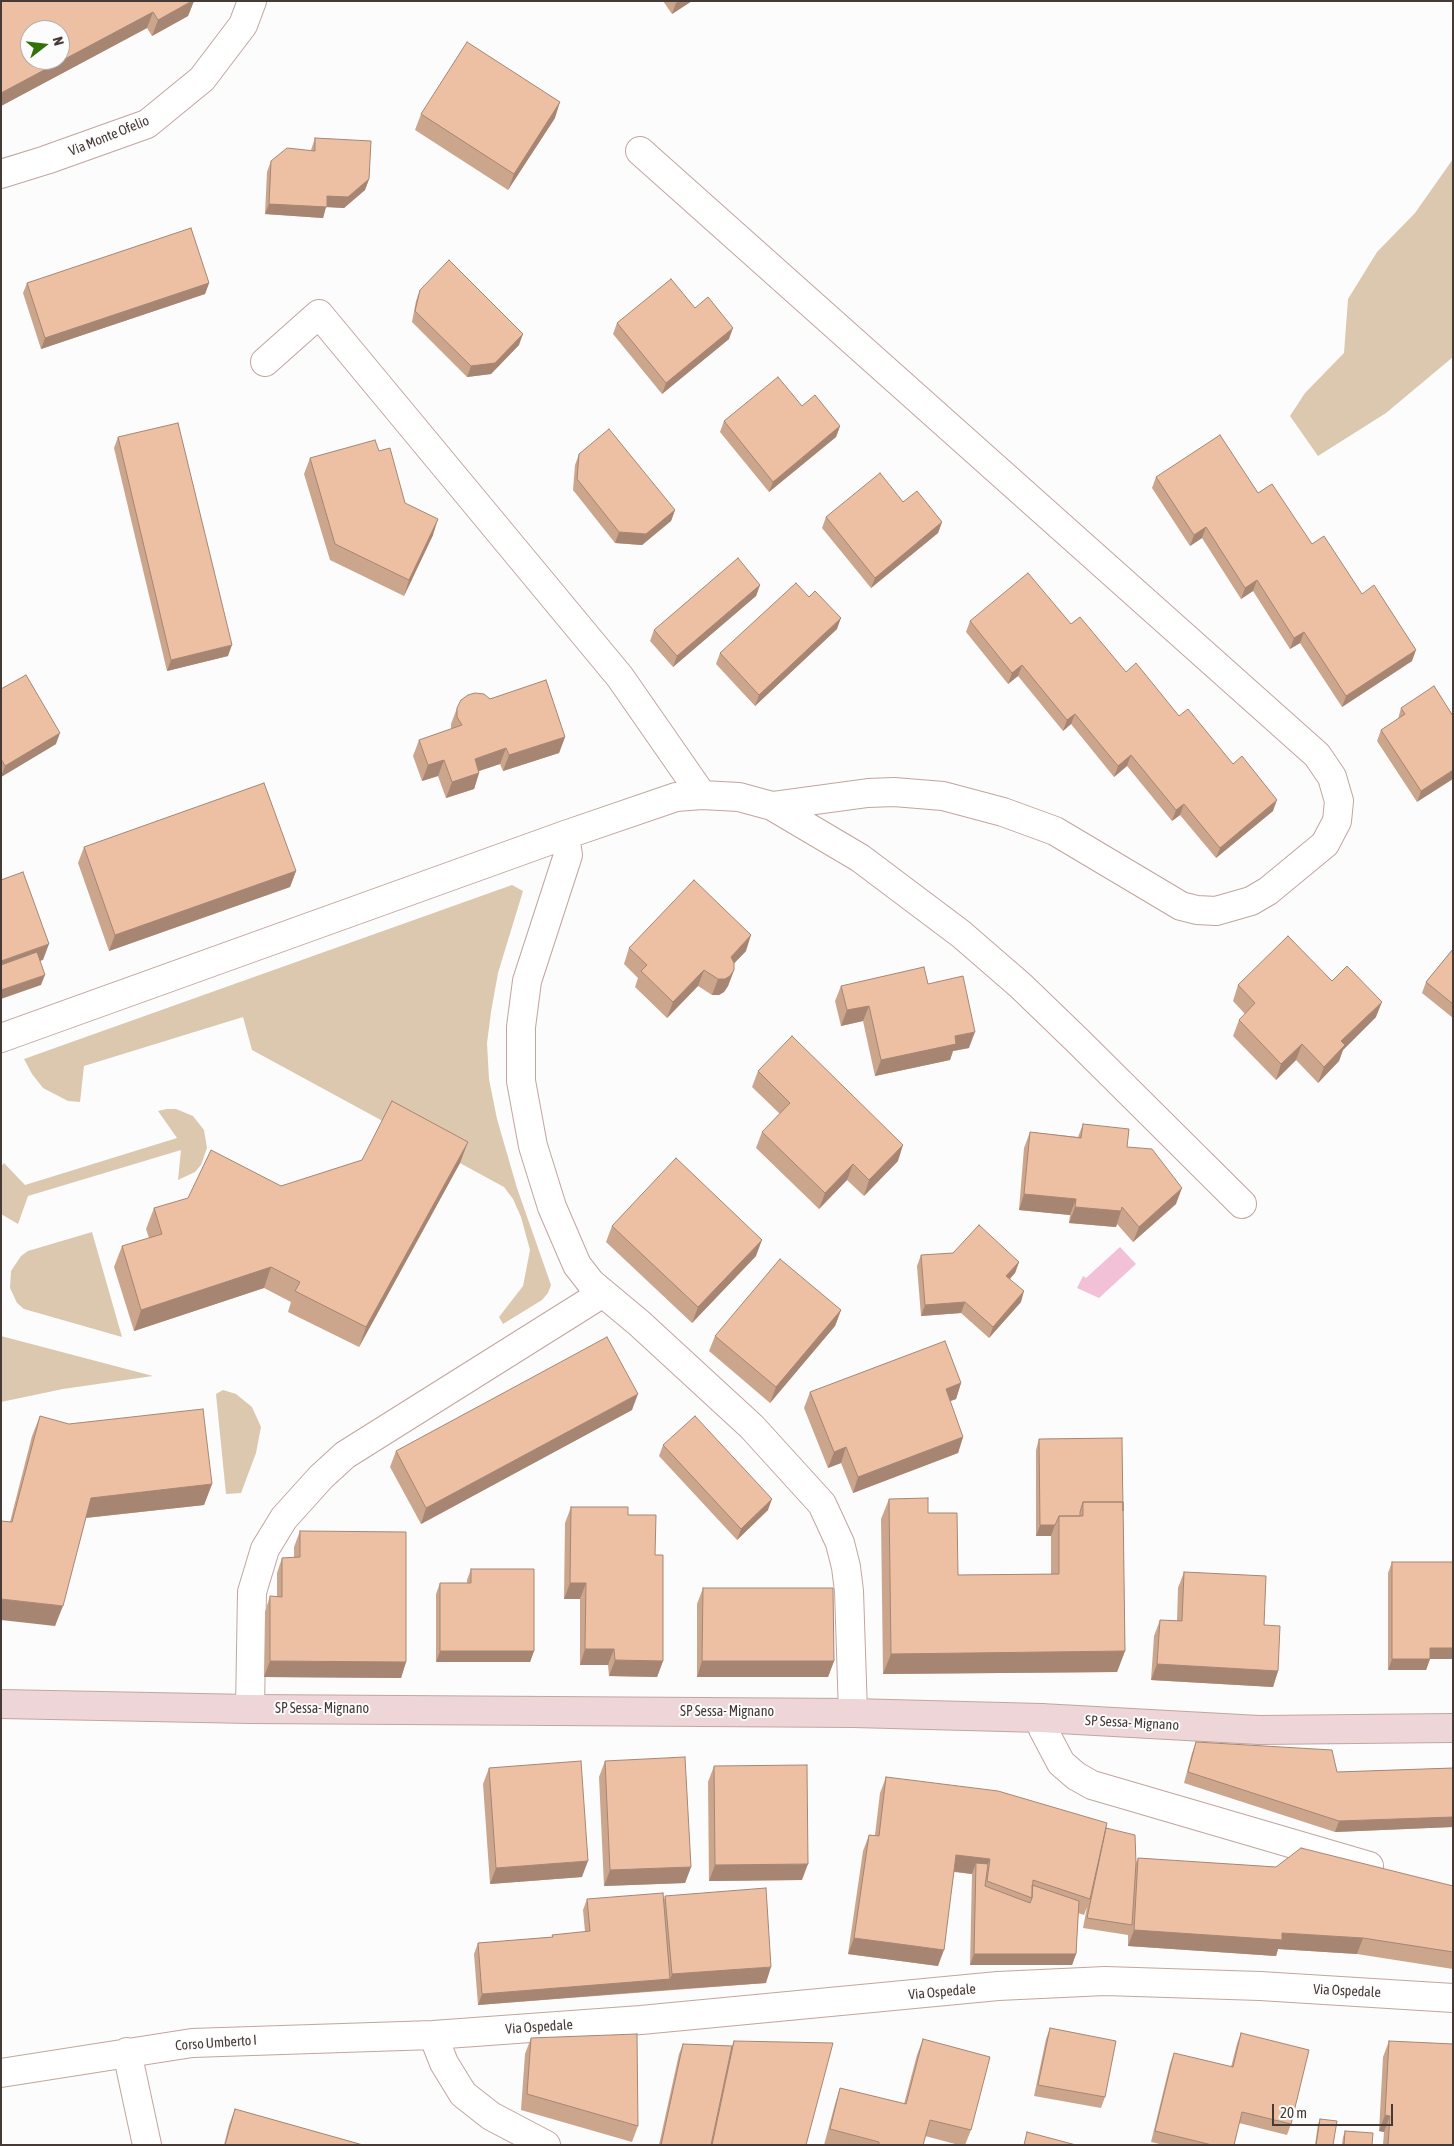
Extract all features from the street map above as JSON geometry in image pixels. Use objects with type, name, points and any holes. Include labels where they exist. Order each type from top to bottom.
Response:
[{"type":"street","name":"Via Monte Ofelio","points":[[1,174],[147,124],[202,80],[243,25],[252,1]]},
{"type":"street","points":[[640,151],[1317,755],[1332,777],[1339,801],[1337,821],[1324,844],[1268,891],[1251,901],[1216,911],[1197,910],[1181,906],[1055,831],[1003,812],[943,796],[894,792],[868,793],[772,806]]},
{"type":"street","points":[[265,362],[319,314],[620,677],[702,795]]},
{"type":"street","points":[[1,1038],[565,835],[676,797],[702,795],[739,798],[772,806],[860,858],[961,934],[1079,1042],[1242,1204]]},
{"type":"street","points":[[565,835],[568,856],[527,981],[521,1027],[521,1082],[533,1146],[566,1244],[577,1265],[592,1283],[752,1427],[822,1504],[840,1543],[846,1567],[849,1591],[853,1713]]},
{"type":"street","points":[[250,1709],[252,1592],[265,1549],[284,1518],[320,1477],[345,1455],[603,1293]]},
{"type":"street","name":"SP Sessa- Mignano","points":[[1,1704],[250,1709],[853,1713],[1041,1718],[1259,1730],[1453,1728]]},
{"type":"street","points":[[1041,1718],[1043,1729],[1061,1763],[1076,1776],[1092,1785],[1330,1856],[1396,1873]]},
{"type":"street","name":"Via Ospedale","points":[[433,2035],[641,2020],[998,1986],[1105,1982],[1260,1986],[1453,1998]]},
{"type":"street","points":[[433,2035],[444,2064],[463,2094],[491,2116],[546,2145]]},
{"type":"street","name":"Corso Umberto I","points":[[1,2074],[127,2052],[192,2043],[433,2035]]},
{"type":"street","points":[[127,2052],[147,2145]]},
{"type":"shaded area","points":[[1453,159],[1453,357],[1386,413],[1318,456],[1290,416],[1305,393],[1344,353],[1348,299],[1377,252],[1415,213]]},
{"type":"shaded area","points":[[512,885],[523,891],[498,973],[487,1043],[489,1079],[497,1119],[517,1188],[551,1285],[548,1293],[542,1300],[503,1324],[499,1317],[523,1286],[530,1250],[521,1217],[513,1199],[504,1187],[252,1050],[243,1017],[84,1066],[80,1102],[68,1101],[43,1088],[32,1074],[24,1059]]},
{"type":"shaded area","points":[[176,1109],[193,1116],[204,1130],[207,1148],[201,1165],[195,1172],[178,1180],[181,1150],[28,1196],[18,1224],[1,1214],[1,1167],[4,1163],[25,1185],[177,1138],[158,1111]]},
{"type":"shaded area","points":[[92,1232],[122,1337],[24,1309],[17,1303],[10,1288],[11,1271],[21,1256],[28,1251]]},
{"type":"shaded area","points":[[1120,1247],[1136,1264],[1099,1298],[1077,1288],[1083,1276],[1086,1278]]},
{"type":"shaded area","points":[[1,1336],[153,1376],[63,1389],[1,1402]]},
{"type":"shaded area","points":[[223,1390],[236,1394],[252,1407],[261,1427],[256,1453],[241,1493],[226,1494],[216,1394]]},
{"type":"building","points":[[1,1],[192,1],[158,20],[153,12],[70,56],[70,20],[20,20],[20,70],[44,70],[1,93]]},
{"type":"building","points":[[467,42],[560,102],[514,174],[421,114]]},
{"type":"building","points":[[315,138],[371,141],[369,179],[348,197],[327,196],[327,207],[269,204],[271,161],[287,148],[315,151]]},
{"type":"building","points":[[191,228],[209,283],[45,338],[27,283]]},
{"type":"building","points":[[449,260],[523,334],[495,363],[471,366],[415,311],[420,290]]},
{"type":"building","points":[[671,279],[695,308],[708,297],[733,328],[666,383],[617,323]]},
{"type":"building","points":[[778,377],[802,406],[815,395],[840,426],[773,482],[724,421]]},
{"type":"building","points":[[178,423],[232,645],[171,660],[118,437]]},
{"type":"building","points":[[609,429],[675,510],[646,534],[619,532],[577,479],[579,454]]},
{"type":"building","points":[[1220,435],[1258,493],[1272,484],[1312,544],[1324,536],[1362,594],[1374,585],[1416,650],[1346,696],[1304,632],[1294,638],[1257,580],[1245,588],[1206,527],[1194,535],[1156,477]]},
{"type":"building","points":[[375,440],[379,451],[390,448],[405,503],[438,519],[409,580],[335,544],[310,458]]},
{"type":"building","points":[[880,473],[903,502],[917,491],[942,522],[875,578],[826,517]]},
{"type":"building","points":[[738,558],[760,585],[677,656],[654,630]]},
{"type":"building","points":[[1028,573],[1071,624],[1080,617],[1126,672],[1136,663],[1179,716],[1188,709],[1233,764],[1242,756],[1277,800],[1220,848],[1184,804],[1176,810],[1131,755],[1118,766],[1075,714],[1067,720],[1022,665],[1012,673],[970,621]]},
{"type":"building","points":[[796,583],[809,597],[815,591],[841,618],[759,695],[720,653]]},
{"type":"building","points":[[26,675],[60,733],[5,766],[1,759],[1,689]]},
{"type":"building","points":[[546,680],[565,737],[509,755],[506,748],[475,759],[479,773],[452,782],[444,760],[428,765],[419,740],[462,725],[457,717],[457,708],[461,700],[475,693],[484,694],[490,699]]},
{"type":"building","points":[[1434,686],[1453,716],[1453,770],[1421,791],[1381,730],[1405,714],[1401,708]]},
{"type":"building","points":[[264,783],[296,871],[115,935],[84,847]]},
{"type":"building","points":[[23,872],[49,944],[1,961],[1,880]]},
{"type":"building","points":[[694,880],[751,935],[731,957],[734,963],[734,970],[730,976],[725,979],[718,979],[704,970],[673,1002],[641,971],[647,965],[629,948]]},
{"type":"building","points":[[1288,936],[1332,981],[1347,966],[1382,1002],[1341,1041],[1345,1045],[1324,1067],[1302,1044],[1281,1064],[1239,1020],[1255,1003],[1238,985]]},
{"type":"building","points":[[1453,949],[1453,1004],[1426,982]]},
{"type":"building","points":[[37,952],[45,975],[1,990],[1,965]]},
{"type":"building","points":[[924,967],[928,984],[963,976],[975,1032],[955,1036],[956,1044],[881,1060],[869,1006],[847,1010],[841,986]]},
{"type":"building","points":[[792,1036],[903,1145],[869,1180],[853,1164],[825,1193],[762,1132],[790,1103],[758,1071]]},
{"type":"building","points":[[392,1101],[468,1142],[366,1327],[295,1291],[300,1282],[271,1267],[141,1310],[122,1246],[162,1234],[154,1208],[188,1198],[211,1150],[281,1186],[362,1160]]},
{"type":"building","points":[[1083,1124],[1129,1129],[1127,1147],[1152,1149],[1182,1188],[1139,1227],[1122,1207],[1121,1211],[1075,1207],[1076,1199],[1024,1194],[1030,1132],[1081,1138]]},
{"type":"building","points":[[676,1158],[762,1240],[698,1307],[612,1226]]},
{"type":"building","points":[[979,1225],[1019,1262],[1006,1276],[1024,1291],[993,1327],[965,1302],[925,1305],[921,1255],[953,1253]]},
{"type":"building","points":[[780,1259],[841,1310],[776,1387],[715,1336]]},
{"type":"building","points":[[607,1337],[638,1394],[426,1508],[396,1451]]},
{"type":"building","points":[[945,1341],[961,1383],[946,1389],[963,1437],[858,1477],[846,1447],[834,1452],[810,1392]]},
{"type":"building","points":[[203,1409],[212,1484],[91,1498],[63,1606],[1,1599],[1,1521],[12,1522],[40,1416],[69,1424]]},
{"type":"building","points":[[695,1416],[772,1499],[741,1529],[663,1445]]},
{"type":"building","points":[[1122,1438],[1123,1502],[1083,1502],[1080,1516],[1059,1516],[1055,1525],[1040,1525],[1039,1439]]},
{"type":"building","points":[[928,1498],[928,1513],[957,1513],[958,1575],[1059,1574],[1059,1516],[1083,1516],[1083,1502],[1123,1502],[1125,1651],[891,1654],[889,1499]]},
{"type":"building","points":[[571,1507],[628,1507],[628,1515],[656,1515],[655,1555],[663,1555],[663,1661],[615,1660],[614,1649],[585,1649],[586,1583],[570,1583]]},
{"type":"building","points":[[300,1531],[406,1532],[406,1662],[270,1661],[270,1596],[282,1597],[282,1558],[300,1557]]},
{"type":"building","points":[[1392,1562],[1453,1562],[1453,1648],[1430,1648],[1430,1659],[1392,1659]]},
{"type":"building","points":[[471,1569],[534,1569],[534,1651],[440,1651],[440,1583],[471,1583]]},
{"type":"building","points":[[1184,1572],[1266,1576],[1264,1625],[1280,1626],[1278,1671],[1157,1664],[1160,1620],[1182,1621]]},
{"type":"building","points":[[703,1588],[833,1588],[834,1661],[702,1661]]},
{"type":"building","points":[[1196,1742],[1332,1750],[1337,1772],[1453,1768],[1453,1817],[1339,1821],[1188,1772]]},
{"type":"building","points":[[685,1757],[691,1867],[610,1870],[605,1761]]},
{"type":"building","points":[[581,1761],[588,1861],[496,1868],[489,1768]]},
{"type":"building","points":[[807,1765],[808,1864],[715,1865],[714,1766]]},
{"type":"building","points":[[886,1777],[998,1791],[1107,1823],[1090,1899],[1033,1880],[1032,1898],[987,1881],[990,1859],[956,1855],[944,1950],[854,1938],[869,1835],[879,1836]]},
{"type":"building","points":[[1106,1828],[1135,1835],[1136,1863],[1132,1925],[1087,1918]]},
{"type":"building","points":[[1301,1848],[1453,1886],[1453,1952],[1363,1938],[1282,1933],[1282,1940],[1134,1930],[1138,1858],[1276,1867]]},
{"type":"building","points":[[976,1863],[988,1864],[985,1886],[1030,1903],[1032,1885],[1079,1901],[1076,1954],[974,1954]]},
{"type":"building","points":[[766,1888],[771,1967],[672,1974],[665,1896]]},
{"type":"building","points":[[663,1893],[670,1979],[482,1994],[478,1943],[553,1937],[552,1935],[590,1931],[587,1899]]},
{"type":"building","points":[[1050,2028],[1116,2041],[1105,2097],[1038,2085]]},
{"type":"building","points":[[1241,2033],[1309,2050],[1291,2124],[1242,2112],[1234,2145],[1212,2145],[1155,2131],[1174,2053],[1233,2067]]},
{"type":"building","points":[[637,2034],[638,2126],[527,2094],[531,2038]]},
{"type":"building","points":[[923,2039],[990,2057],[971,2130],[930,2120],[923,2145],[879,2145],[879,2142],[830,2129],[840,2088],[906,2104]]},
{"type":"building","points":[[734,2041],[833,2043],[806,2145],[712,2145]]},
{"type":"building","points":[[1389,2041],[1453,2044],[1453,2145],[1388,2145],[1390,2116],[1385,2115]]},
{"type":"building","points":[[683,2044],[732,2046],[711,2145],[661,2145]]},
{"type":"building","points":[[235,2109],[363,2145],[225,2145]]},
{"type":"building","points":[[1320,2119],[1337,2121],[1333,2145],[1316,2145]]},
{"type":"building","points":[[1345,2131],[1373,2133],[1372,2145],[1344,2145]]},
{"type":"building","points":[[1027,2132],[1076,2145],[1024,2145]]}]
